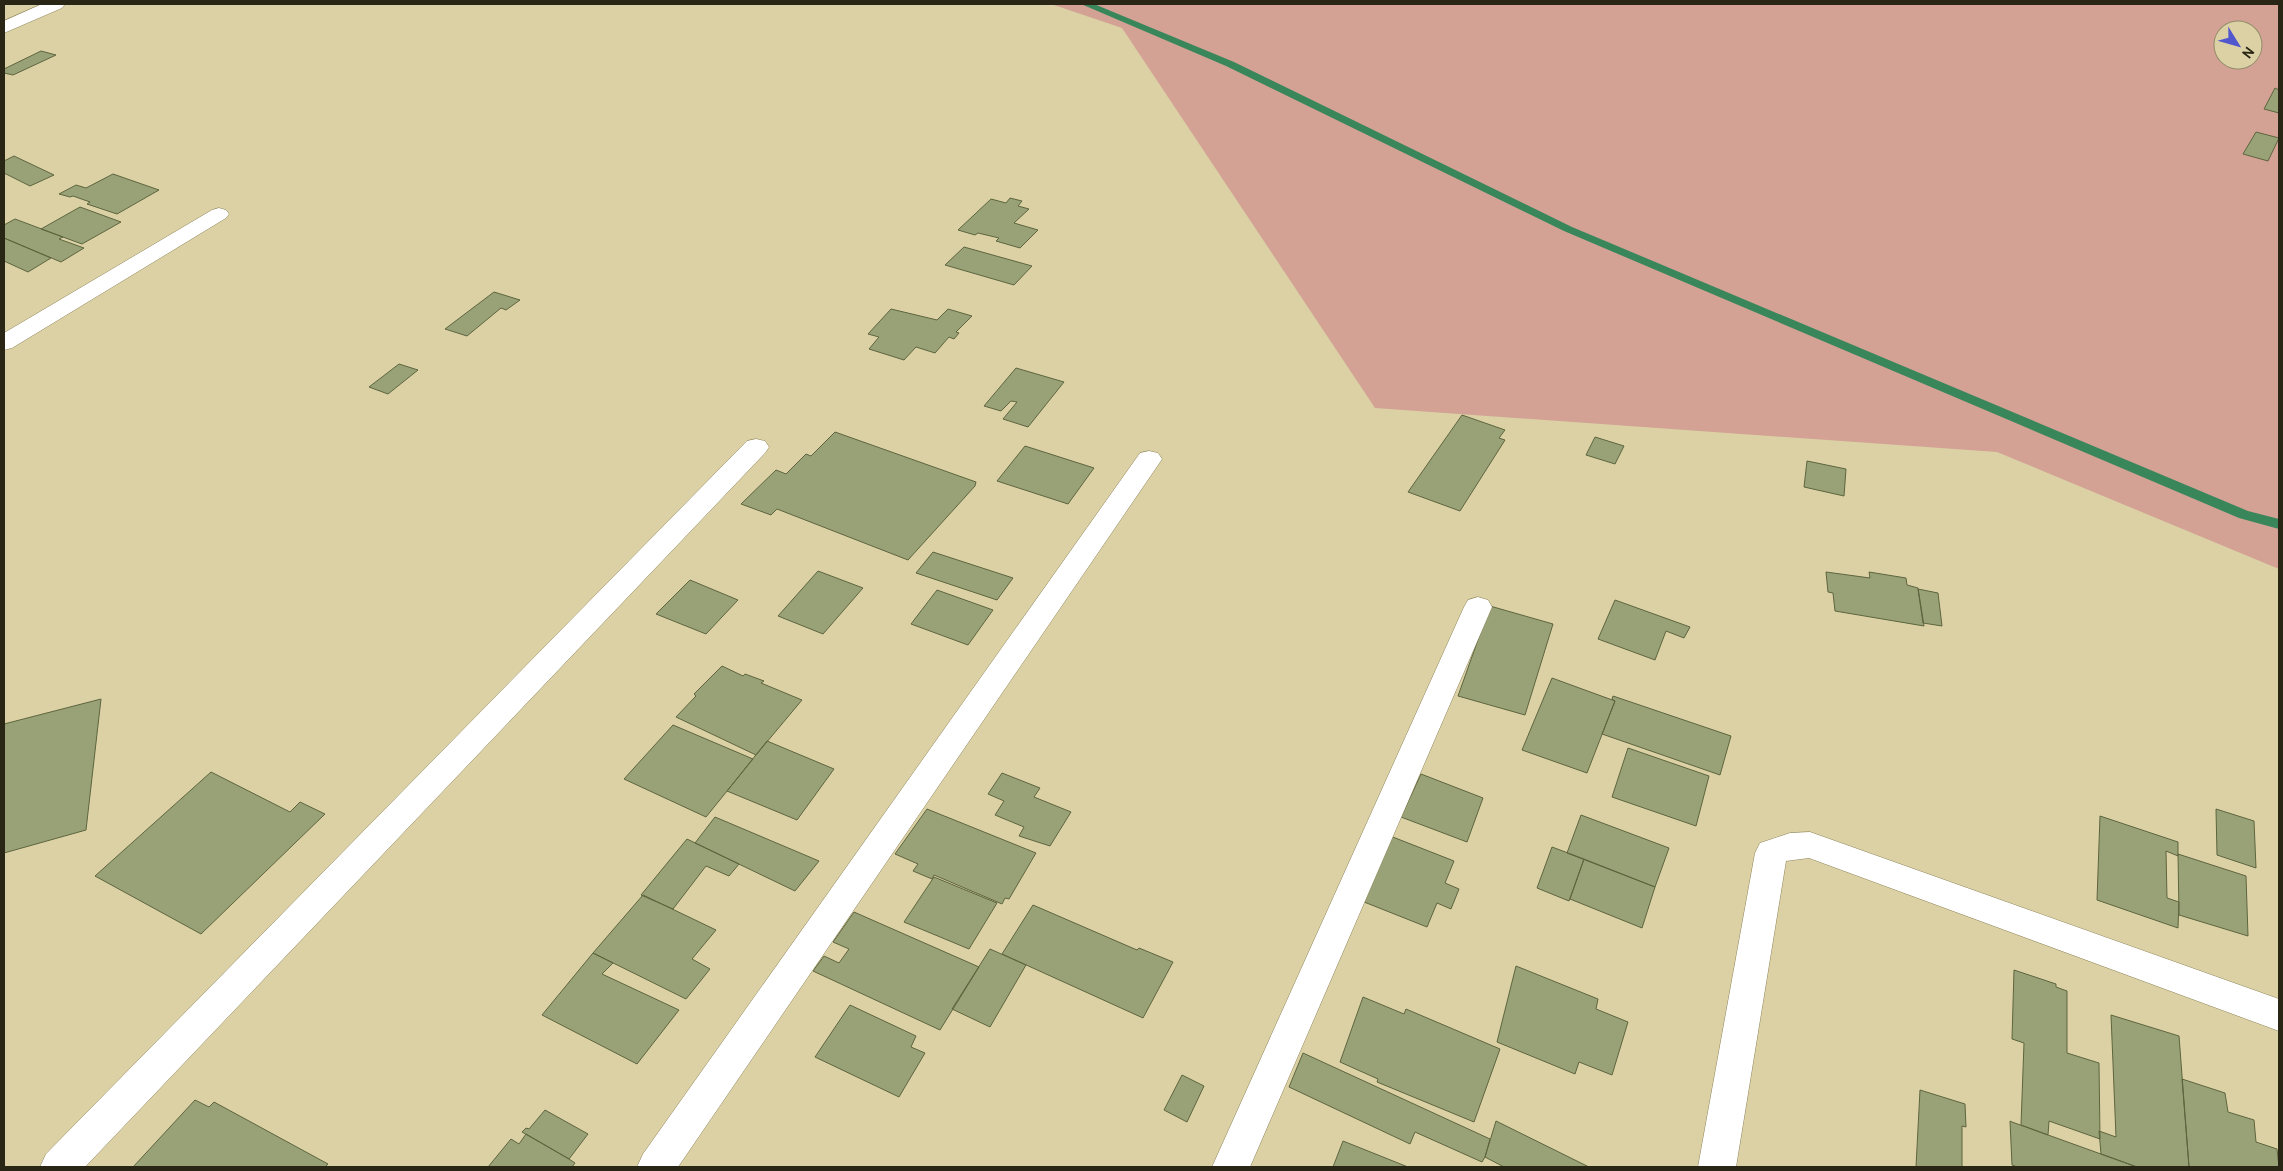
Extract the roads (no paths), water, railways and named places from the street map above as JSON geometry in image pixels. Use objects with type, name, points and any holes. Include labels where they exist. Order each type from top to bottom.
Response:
[{"type":"street","points":[[4,28],[56,4]]},
{"type":"street","points":[[4,343],[219,214]]},
{"type":"street","points":[[59,1167],[756,447]]},
{"type":"street","points":[[656,1167],[1149,459]]},
{"type":"street","points":[[1231,1167],[1478,607]]},
{"type":"street","points":[[1717,1167],[1770,853],[1790,846],[1810,845],[2279,1014]]},
{"type":"waterway","points":[[1086,4],[1230,64],[1568,229],[2244,515],[2279,524]]}]
